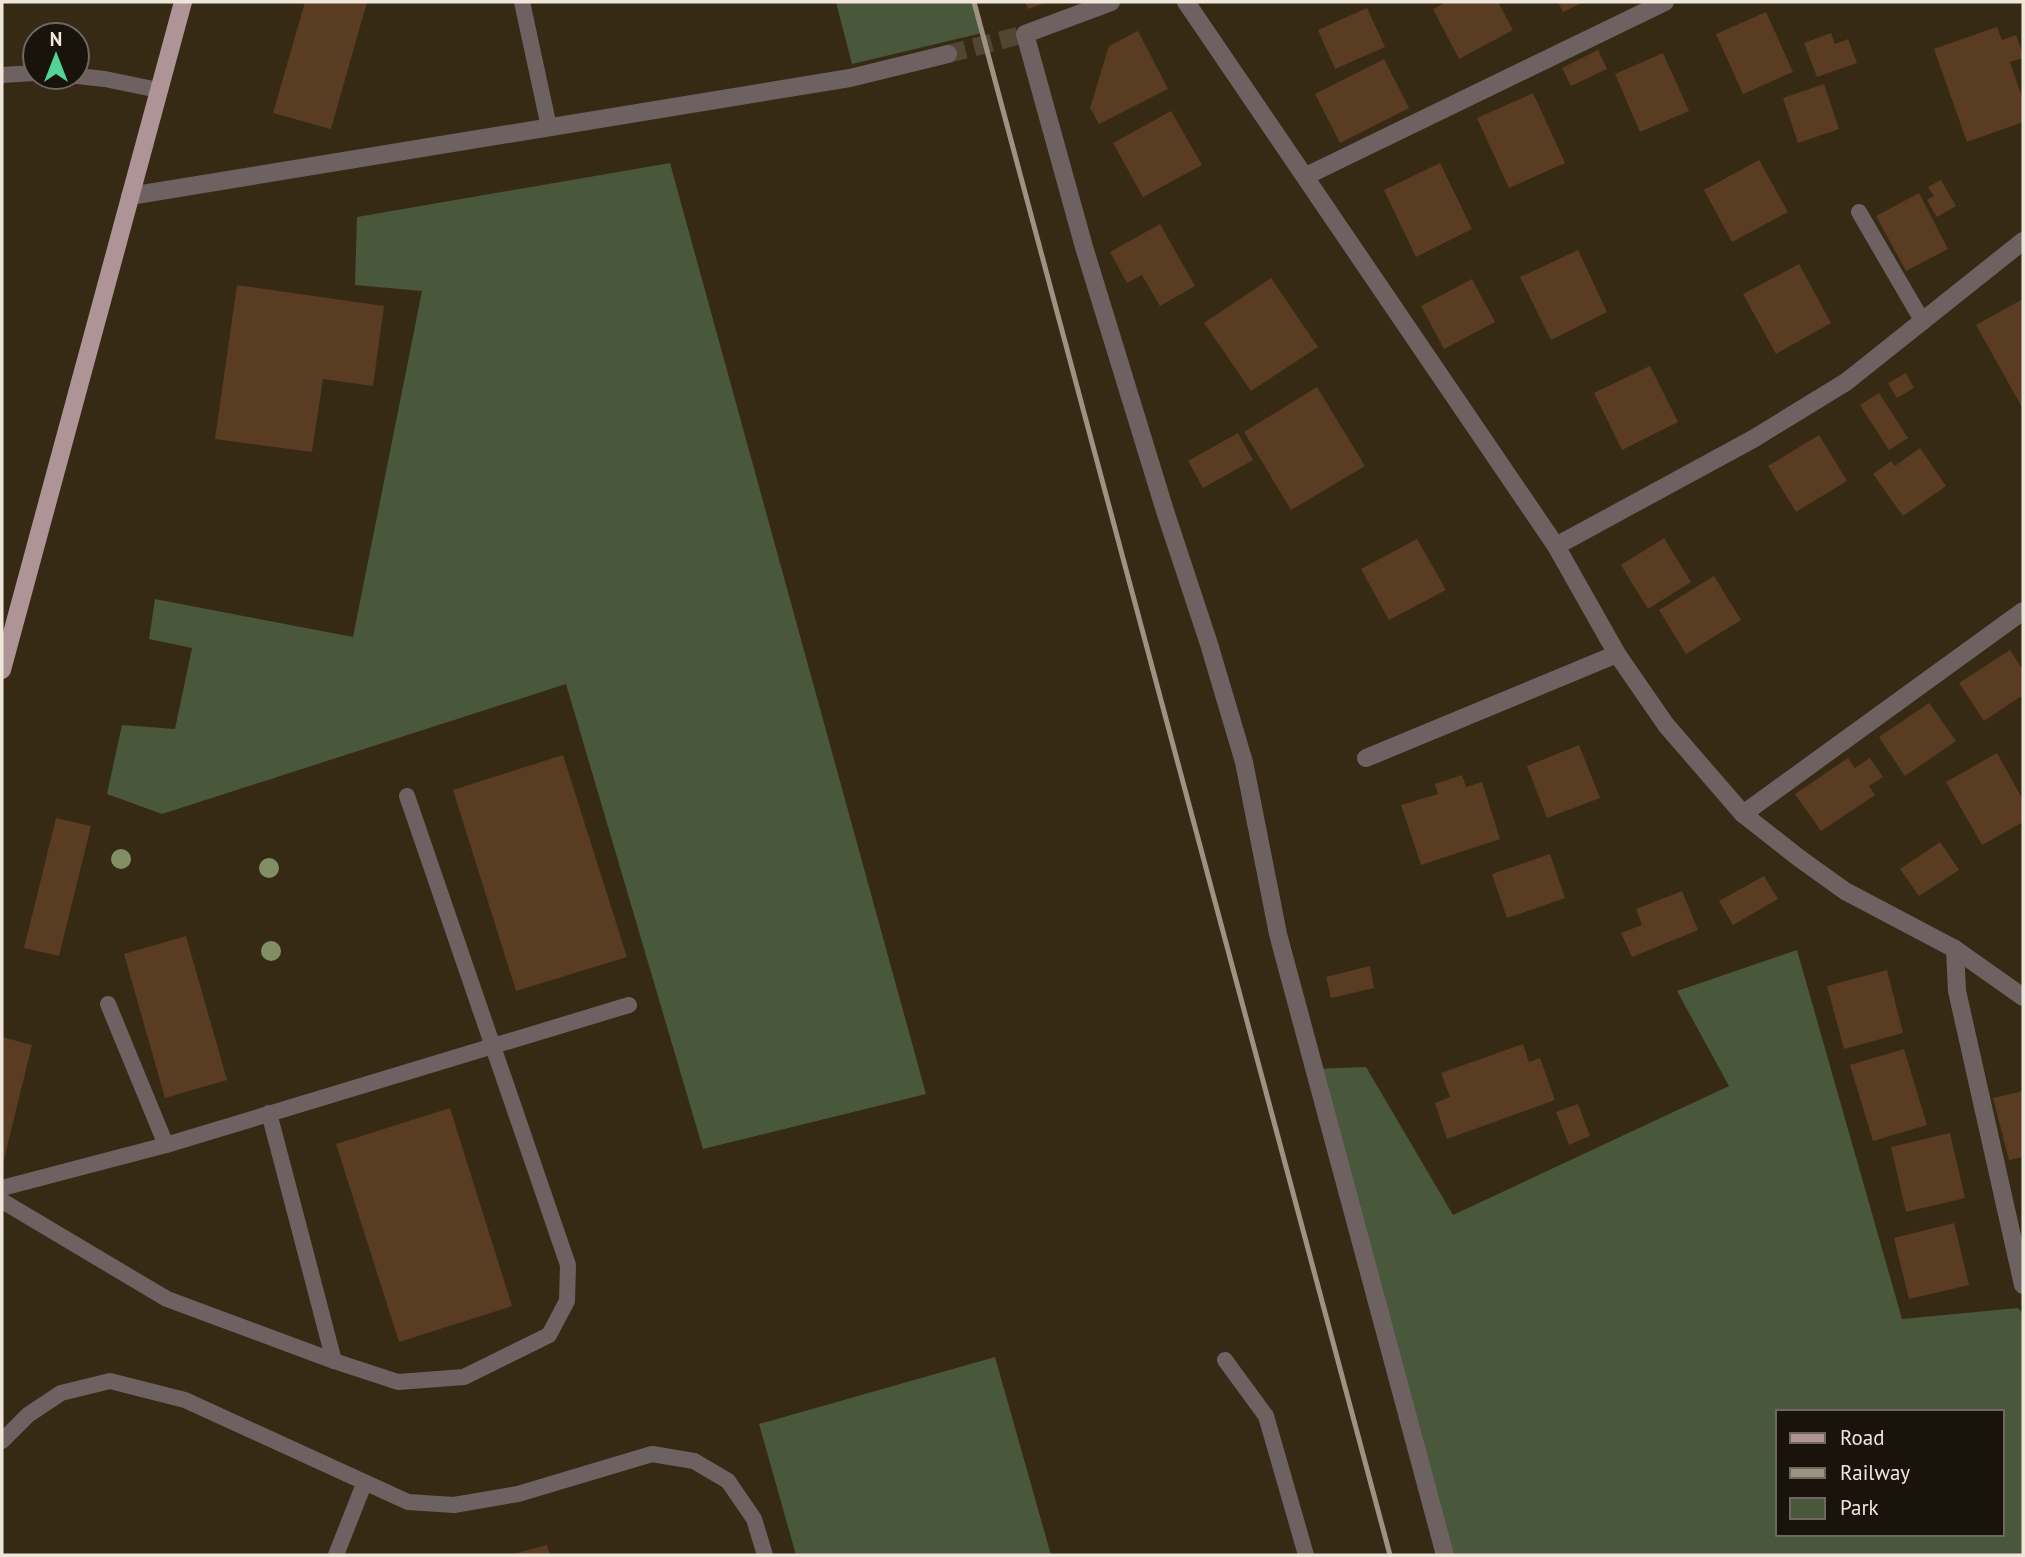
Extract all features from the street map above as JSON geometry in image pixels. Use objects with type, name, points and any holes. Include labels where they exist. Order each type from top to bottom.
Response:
[{"type":"main road","points":[[2,670],[183,2]]},
{"type":"street","points":[[1111,2],[1025,34],[1084,247],[1244,762],[1278,934],[1445,1555]]},
{"type":"street","points":[[1186,2],[1556,545],[1616,654],[1666,726],[1743,814],[1844,891],[1955,949],[2023,997]]},
{"type":"street","points":[[1306,176],[1665,2]]},
{"type":"street","points":[[130,196],[850,78],[948,54]]},
{"type":"street","points":[[1556,545],[1753,439],[1846,382],[2023,241]]},
{"type":"street","points":[[1743,814],[2023,611]]},
{"type":"street","points":[[1366,758],[1616,654]]},
{"type":"street","points":[[1955,949],[1958,991],[2023,1285]]},
{"type":"lane","points":[[522,2],[549,127]]},
{"type":"lane","points":[[2,75],[21,74]]},
{"type":"lane","points":[[91,78],[158,90]]},
{"type":"lane","points":[[1858,212],[1923,322]]},
{"type":"lane","points":[[2,1201],[167,1299],[398,1382],[464,1377],[548,1335],[567,1301],[568,1265],[407,796]]},
{"type":"lane","points":[[108,1004],[166,1145]]},
{"type":"lane","points":[[2,1188],[166,1145],[629,1005]]},
{"type":"lane","points":[[269,1113],[334,1361]]},
{"type":"lane","points":[[1226,1360],[1266,1416],[1306,1555]]},
{"type":"lane","points":[[2,1441],[28,1415],[61,1394],[110,1381],[185,1400],[408,1502],[454,1505],[518,1494],[652,1454],[694,1461],[728,1481],[754,1519],[765,1555]]},
{"type":"lane","points":[[336,1555],[364,1484]]},
{"type":"green space","points":[[836,2],[973,2],[982,33],[852,64]]},
{"type":"green space","points":[[670,163],[926,1094],[703,1149],[566,684],[162,814],[107,794],[122,725],[175,729],[192,648],[149,639],[155,599],[353,637],[422,291],[355,285],[357,217]]},
{"type":"green space","points":[[1797,950],[1902,1319],[2018,1308],[2023,1314],[2023,1555],[1446,1555],[1314,1069],[1366,1067],[1453,1215],[1729,1086],[1677,991]]},
{"type":"green space","points":[[995,1357],[1051,1555],[796,1555],[759,1424]]},
{"type":"building","points":[[305,2],[367,2],[331,129],[273,113]]},
{"type":"building","points":[[1025,2],[1048,2],[1028,9]]},
{"type":"building","points":[[1447,2],[1498,2],[1513,30],[1459,59],[1433,9]]},
{"type":"building","points":[[1558,2],[1584,2],[1563,12]]},
{"type":"building","points":[[1367,8],[1385,47],[1335,69],[1318,30]]},
{"type":"building","points":[[1766,12],[1793,72],[1743,94],[1716,34]]},
{"type":"building","points":[[1997,27],[2002,40],[2016,35],[2023,55],[2023,58],[2010,62],[2023,100],[2023,122],[1967,142],[1934,49]]},
{"type":"building","points":[[1138,31],[1168,89],[1099,124],[1090,108],[1109,46]]},
{"type":"building","points":[[1831,33],[1835,44],[1848,39],[1857,63],[1817,77],[1804,43]]},
{"type":"building","points":[[1598,50],[1607,69],[1571,86],[1562,68]]},
{"type":"building","points":[[1663,53],[1689,111],[1640,132],[1615,74]]},
{"type":"building","points":[[1384,59],[1409,108],[1340,143],[1315,94]]},
{"type":"building","points":[[1824,84],[1839,129],[1798,143],[1783,98]]},
{"type":"building","points":[[1533,93],[1565,163],[1509,188],[1477,118]]},
{"type":"building","points":[[1171,111],[1202,165],[1143,197],[1113,143]]},
{"type":"building","points":[[1759,160],[1788,212],[1732,242],[1704,190]]},
{"type":"building","points":[[1440,163],[1472,229],[1416,257],[1384,190]]},
{"type":"building","points":[[1941,180],[1956,206],[1937,217],[1927,200],[1934,196],[1928,187]]},
{"type":"building","points":[[1919,193],[1948,249],[1906,271],[1876,216]]},
{"type":"building","points":[[1160,224],[1195,286],[1160,306],[1142,275],[1127,283],[1110,252]]},
{"type":"building","points":[[1578,250],[1607,312],[1551,340],[1520,277]]},
{"type":"building","points":[[1799,264],[1831,323],[1776,354],[1743,294]]},
{"type":"building","points":[[1271,278],[1318,347],[1251,391],[1204,323]]},
{"type":"building","points":[[1472,279],[1495,322],[1444,349],[1421,306]]},
{"type":"building","points":[[237,285],[384,306],[373,386],[323,379],[312,452],[215,439]]},
{"type":"building","points":[[2023,299],[2023,409],[1976,325]]},
{"type":"building","points":[[1650,366],[1678,422],[1622,450],[1594,393]]},
{"type":"building","points":[[1906,373],[1914,388],[1897,398],[1888,383]]},
{"type":"building","points":[[1317,387],[1365,466],[1291,510],[1244,432]]},
{"type":"building","points":[[1879,393],[1908,438],[1889,450],[1860,405]]},
{"type":"building","points":[[1238,433],[1253,460],[1203,488],[1188,461]]},
{"type":"building","points":[[1819,435],[1847,481],[1796,512],[1768,466]]},
{"type":"building","points":[[1920,448],[1946,486],[1903,516],[1873,474],[1891,461],[1895,466]]},
{"type":"building","points":[[1664,538],[1691,582],[1648,609],[1621,565]]},
{"type":"building","points":[[1417,539],[1446,590],[1389,620],[1361,569]]},
{"type":"building","points":[[1714,576],[1741,620],[1686,654],[1659,610]]},
{"type":"building","points":[[2010,650],[2023,670],[2023,695],[1984,721],[1959,683]]},
{"type":"building","points":[[1929,703],[1956,741],[1905,776],[1879,737]]},
{"type":"building","points":[[1579,745],[1600,798],[1547,818],[1527,766]]},
{"type":"building","points":[[1997,753],[2023,800],[2023,822],[1982,845],[1946,782]]},
{"type":"building","points":[[563,755],[627,957],[516,991],[453,790]]},
{"type":"building","points":[[1848,758],[1855,768],[1870,758],[1883,777],[1869,786],[1875,795],[1821,831],[1795,794]]},
{"type":"building","points":[[1462,775],[1466,787],[1482,782],[1500,839],[1421,865],[1401,805],[1438,794],[1435,784]]},
{"type":"building","points":[[56,818],[91,826],[59,956],[24,948]]},
{"type":"building","points":[[1940,842],[1959,870],[1919,896],[1900,869]]},
{"type":"building","points":[[1550,854],[1565,898],[1507,918],[1492,874]]},
{"type":"building","points":[[1764,876],[1778,899],[1733,925],[1719,901]]},
{"type":"building","points":[[1682,891],[1698,930],[1632,957],[1621,933],[1642,925],[1636,909]]},
{"type":"building","points":[[186,936],[227,1080],[165,1098],[124,954]]},
{"type":"building","points":[[1370,966],[1374,988],[1331,998],[1326,977]]},
{"type":"building","points":[[1887,970],[1903,1033],[1844,1049],[1827,986]]},
{"type":"building","points":[[2,1037],[32,1045],[3,1163],[2,1163]]},
{"type":"building","points":[[1523,1044],[1529,1062],[1540,1058],[1555,1100],[1447,1139],[1435,1103],[1450,1097],[1441,1073]]},
{"type":"building","points":[[1904,1049],[1927,1125],[1873,1141],[1850,1065]]},
{"type":"building","points":[[2023,1091],[2023,1157],[2009,1160],[1993,1098]]},
{"type":"building","points":[[1578,1104],[1590,1136],[1569,1145],[1556,1112]]},
{"type":"building","points":[[450,1108],[512,1306],[399,1342],[336,1144]]},
{"type":"building","points":[[1950,1133],[1965,1198],[1906,1212],[1891,1147]]},
{"type":"building","points":[[1954,1223],[1969,1285],[1909,1299],[1894,1238]]},
{"type":"building","points":[[547,1545],[550,1555],[513,1555],[513,1554]]},
{"type":"tunnel","points":[[948,54],[1025,34]]},
{"type":"railway","points":[[974,2],[1390,1555]]}]
